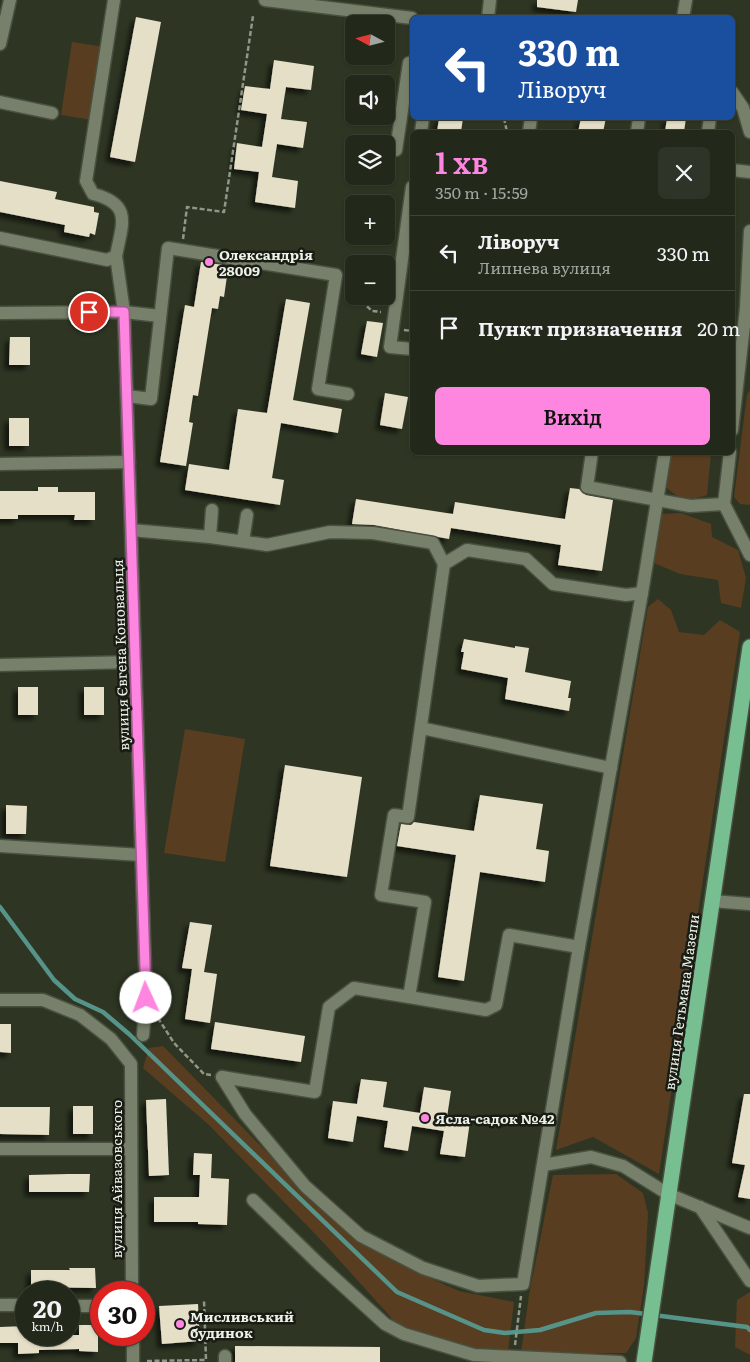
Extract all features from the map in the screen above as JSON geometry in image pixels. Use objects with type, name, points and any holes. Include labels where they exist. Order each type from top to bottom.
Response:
[{"type":"highway","name":"вулиця Гетьмана Мазепи","points":[[644,1362],[750,647]]},
{"type":"street","points":[[0,44],[10,0]]},
{"type":"street","name":"вулиця Євгена Коновальця","points":[[114,0],[86,181],[93,194],[108,198],[118,207],[123,218],[116,256],[124,312],[127,396],[146,998],[143,1035]]},
{"type":"street","points":[[265,0],[410,18]]},
{"type":"street","points":[[488,15],[490,0]]},
{"type":"street","points":[[684,15],[686,0]]},
{"type":"street","points":[[396,150],[410,63]]},
{"type":"street","points":[[735,96],[743,108],[750,132]]},
{"type":"street","points":[[0,102],[52,113]]},
{"type":"street","points":[[735,170],[750,172]]},
{"type":"street","points":[[410,201],[390,347],[410,350]]},
{"type":"street","points":[[735,408],[748,311],[750,231]]},
{"type":"street","points":[[0,238],[107,260],[116,256]]},
{"type":"street","points":[[127,396],[151,399],[168,248],[336,275],[318,389],[348,394]]},
{"type":"street","points":[[0,314],[124,312],[160,316]]},
{"type":"street","points":[[592,455],[587,487],[690,506],[724,504]]},
{"type":"street","points":[[222,1077],[245,1114],[305,1186],[361,1236],[423,1268],[478,1286],[523,1284],[579,947],[665,455]]},
{"type":"street","points":[[730,455],[724,504],[750,555]]},
{"type":"street","points":[[0,464],[129,462]]},
{"type":"street","points":[[210,536],[212,510]]},
{"type":"street","points":[[243,541],[247,515]]},
{"type":"street","points":[[131,530],[210,536],[267,545],[330,532],[373,533],[433,544],[444,564],[408,817],[394,815],[381,895],[425,902],[408,997]]},
{"type":"street","points":[[444,564],[466,550],[526,560],[553,584],[626,595],[642,593]]},
{"type":"street","points":[[0,665],[135,662]]},
{"type":"street","points":[[421,728],[611,768]]},
{"type":"street","points":[[0,846],[141,855]]},
{"type":"street","points":[[712,901],[750,904]]},
{"type":"street","points":[[222,1077],[315,1092],[328,1006],[354,988],[486,1010],[496,1005],[509,935],[579,947]]},
{"type":"street","name":"вулиця Айвазовського","points":[[0,1000],[43,1000],[80,1015],[111,1039],[131,1064],[132,1281]]},
{"type":"street","points":[[0,1149],[131,1149]]},
{"type":"street","points":[[543,1165],[590,1158],[624,1166],[668,1194],[750,1228]]},
{"type":"street","points":[[253,1200],[385,1324],[404,1334],[474,1355],[620,1362]]},
{"type":"street","points":[[700,1207],[750,1281]]},
{"type":"street","points":[[0,1305],[15,1305]]},
{"type":"street","points":[[132,1346],[133,1361]]},
{"type":"path","points":[[181,250],[187,207],[224,212],[253,16]]},
{"type":"path","points":[[366,305],[372,311],[394,314]]},
{"type":"path","points":[[146,998],[174,1043],[204,1074],[222,1077]]},
{"type":"path","points":[[515,1341],[523,1284]]},
{"type":"path","points":[[133,1361],[206,1360],[204,1300]]},
{"type":"shaded area","points":[[72,42],[105,47],[92,120],[61,115]]},
{"type":"shaded area","points":[[750,390],[749,505],[740,504],[734,497],[747,395]]},
{"type":"shaded area","points":[[670,455],[711,455],[707,495],[685,499],[680,498],[666,487]]},
{"type":"shaded area","points":[[681,513],[711,524],[712,537],[738,550],[746,578],[741,608],[721,603],[718,580],[680,574],[654,563],[662,514]]},
{"type":"shaded area","points":[[658,599],[671,610],[679,632],[704,635],[720,620],[740,632],[659,1174],[593,1137],[556,1150],[648,607]]},
{"type":"shaded area","points":[[185,729],[245,739],[225,862],[164,853]]},
{"type":"shaded area","points":[[163,1046],[299,1185],[363,1243],[401,1265],[459,1291],[514,1302],[508,1351],[477,1350],[397,1324],[321,1240],[209,1125],[143,1068],[149,1048]]},
{"type":"shaded area","points":[[616,1174],[643,1193],[648,1213],[644,1286],[636,1338],[626,1353],[521,1353],[529,1295],[553,1175]]},
{"type":"shaded area","points":[[750,1292],[750,1355],[735,1347],[737,1300]]},
{"type":"building","points":[[537,0],[578,0],[576,12],[537,7]]},
{"type":"building","points":[[136,17],[161,22],[135,162],[110,157]]},
{"type":"building","points":[[274,60],[314,66],[311,90],[286,87],[281,119],[307,122],[303,148],[277,144],[272,177],[298,181],[295,208],[255,202],[259,172],[234,169],[237,143],[262,147],[267,114],[241,110],[245,86],[270,89]]},
{"type":"building","points":[[439,120],[463,120],[461,130],[437,130]]},
{"type":"building","points":[[581,120],[606,120],[603,130],[578,130]]},
{"type":"building","points":[[667,120],[686,120],[684,130],[665,130]]},
{"type":"building","points":[[0,181],[57,192],[55,199],[94,207],[94,212],[99,213],[95,235],[90,233],[89,237],[64,232],[65,225],[0,212]]},
{"type":"building","points":[[201,262],[224,265],[223,269],[228,269],[224,297],[220,296],[218,309],[212,308],[198,396],[193,395],[189,422],[193,423],[186,466],[160,462],[185,305],[194,307]]},
{"type":"building","points":[[286,299],[310,303],[293,400],[342,409],[338,433],[281,423],[272,478],[284,480],[280,505],[185,490],[189,464],[229,470],[238,409],[267,413]]},
{"type":"building","points":[[367,321],[383,323],[377,357],[361,354]]},
{"type":"building","points":[[10,337],[30,337],[30,365],[9,365]]},
{"type":"building","points":[[385,393],[408,397],[402,429],[380,425]]},
{"type":"building","points":[[9,418],[29,418],[29,446],[9,446]]},
{"type":"building","points":[[38,487],[58,487],[58,492],[95,492],[95,520],[74,520],[75,515],[18,515],[18,519],[0,519],[0,491],[38,491]]},
{"type":"building","points":[[570,488],[579,489],[586,495],[613,500],[602,571],[558,565],[561,545],[451,528],[449,539],[374,525],[352,524],[356,499],[453,514],[455,502],[565,519]]},
{"type":"building","points":[[464,639],[515,648],[515,646],[529,648],[525,672],[571,681],[568,698],[571,698],[569,711],[505,699],[508,678],[461,669],[464,652],[461,652]]},
{"type":"building","points":[[18,687],[38,687],[38,715],[18,715]]},
{"type":"building","points":[[84,687],[104,687],[104,715],[84,715]]},
{"type":"building","points":[[285,765],[362,777],[347,877],[270,866]]},
{"type":"building","points":[[480,795],[543,804],[536,849],[549,851],[545,882],[480,872],[464,981],[438,977],[456,855],[397,846],[401,824],[411,825],[414,822],[474,831]]},
{"type":"building","points":[[6,805],[27,806],[26,834],[6,834]]},
{"type":"building","points":[[190,922],[212,925],[204,972],[217,974],[210,1023],[185,1019],[192,969],[182,968]]},
{"type":"building","points":[[215,1022],[305,1036],[301,1062],[211,1049]]},
{"type":"building","points":[[0,1024],[11,1024],[11,1053],[0,1052]]},
{"type":"building","points":[[361,1079],[387,1082],[383,1107],[420,1113],[424,1087],[451,1091],[447,1117],[470,1121],[465,1157],[440,1154],[444,1131],[412,1126],[408,1151],[384,1147],[388,1121],[357,1116],[353,1142],[328,1138],[333,1101],[357,1104]]},
{"type":"building","points":[[744,1094],[750,1094],[750,1199],[738,1197],[745,1165],[732,1163]]},
{"type":"building","points":[[166,1099],[169,1175],[149,1176],[146,1100]]},
{"type":"building","points":[[73,1106],[93,1106],[93,1134],[73,1134]]},
{"type":"building","points":[[0,1107],[50,1107],[49,1135],[0,1134]]},
{"type":"building","points":[[194,1153],[212,1154],[211,1178],[229,1179],[227,1225],[198,1224],[198,1222],[154,1222],[154,1197],[199,1197],[200,1175],[193,1175]]},
{"type":"building","points":[[90,1174],[89,1192],[29,1192],[29,1175]]},
{"type":"building","points":[[69,1268],[95,1268],[96,1281],[90,1281],[90,1288],[80,1288],[80,1281],[31,1281],[31,1270],[70,1270]]},
{"type":"building","name":"Мисливський будинок","points":[[198,1304],[200,1341],[162,1344],[159,1306]]},
{"type":"building","points":[[80,1325],[90,1325],[90,1346],[98,1346],[98,1352],[79,1351],[79,1349],[39,1350],[39,1353],[18,1354],[18,1346],[80,1346]]},
{"type":"building","points":[[15,1326],[15,1343],[0,1343],[0,1327]]},
{"type":"building","points":[[235,1346],[380,1347],[380,1362],[235,1362]]},
{"type":"waterway","points":[[0,907],[54,980],[75,999],[103,1012],[129,1034],[397,1292],[484,1330],[505,1333],[540,1330],[596,1313],[630,1312],[747,1327],[750,1330]]},
{"type":"place","name":"Олександрія 28009","points":[[209,262]]},
{"type":"place","name":"Ясла-садок №42","points":[[425,1118]]},
{"type":"place","name":"Мисливський будинок","points":[[180,1324]]},
{"type":"route","points":[[89,312],[124,312],[146,998]]}]
